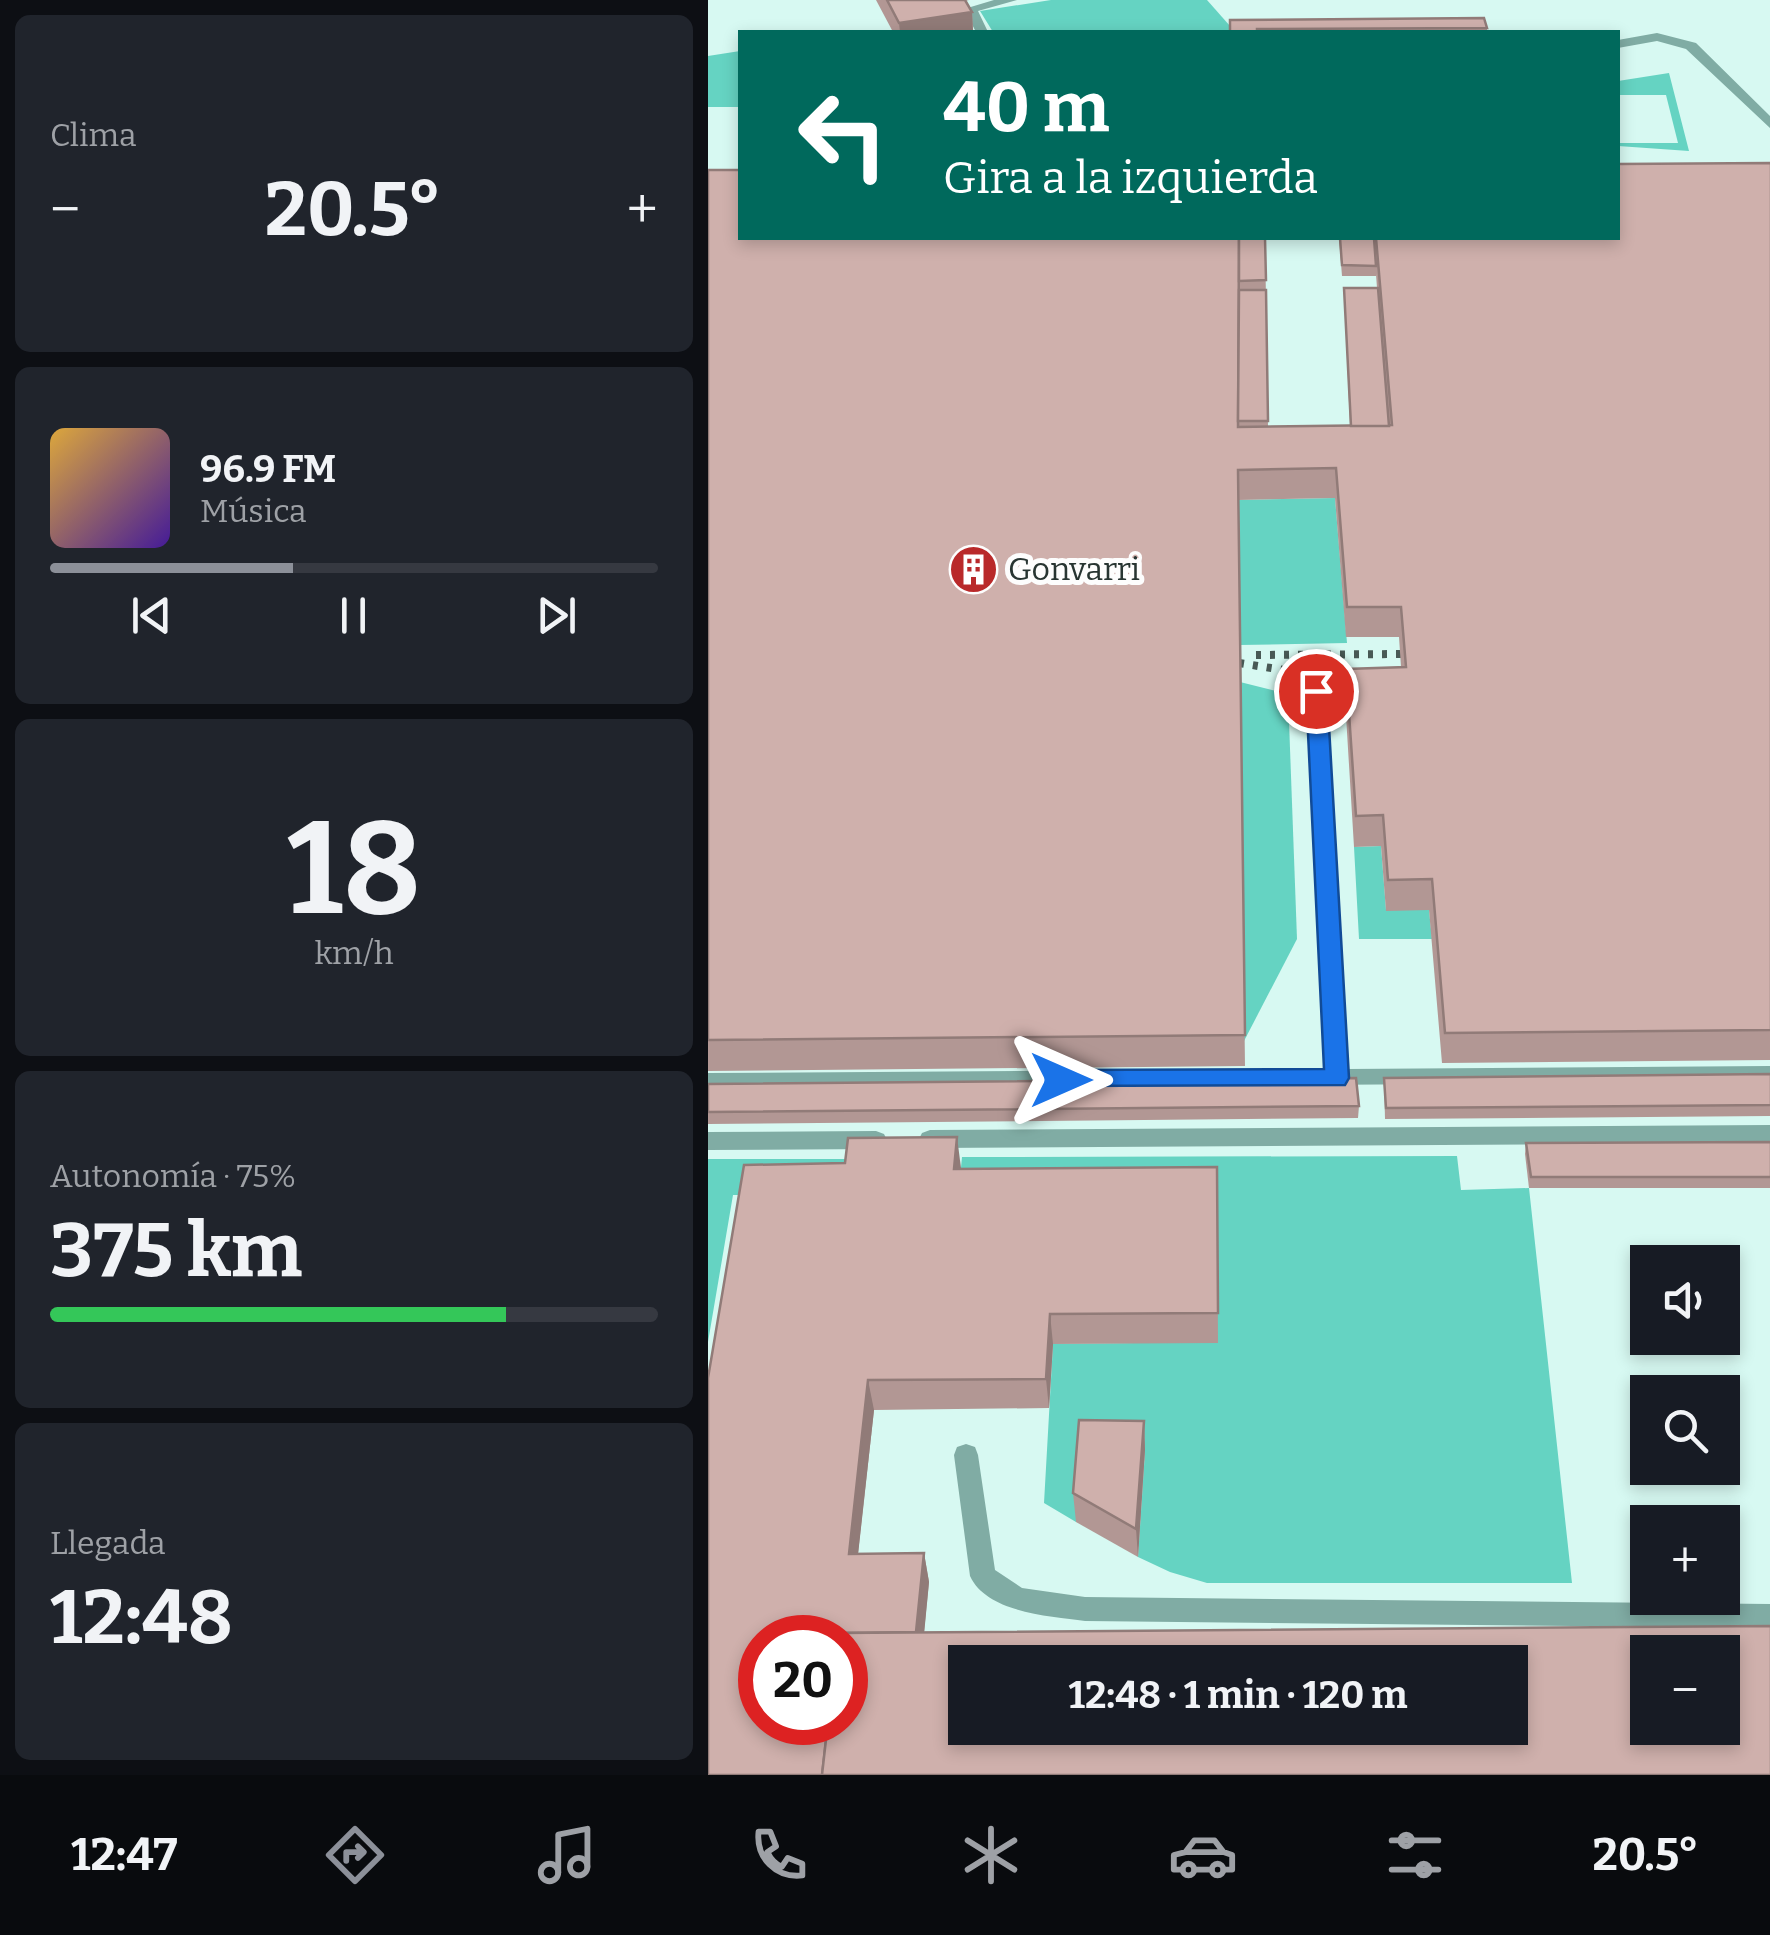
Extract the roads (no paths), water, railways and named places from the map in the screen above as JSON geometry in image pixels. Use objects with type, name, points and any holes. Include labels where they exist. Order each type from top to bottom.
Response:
[{"type":"lane","points":[[981,30],[970,10],[1011,0]]},
{"type":"lane","points":[[1620,44],[1656,38],[1691,46],[1770,125]]},
{"type":"lane","points":[[1316,691],[1336,1078]]},
{"type":"lane","points":[[708,1081],[1770,1074]]},
{"type":"lane","points":[[708,1141],[1770,1134]]},
{"type":"lane","points":[[966,1454],[983,1576],[1016,1599],[1053,1607],[1188,1612],[1770,1616]]},
{"type":"railway","points":[[1256,655],[1401,654]]},
{"type":"railway","points":[[1239,663],[1373,684]]},
{"type":"place","name":"Gonvarri","points":[[973,569]]}]
